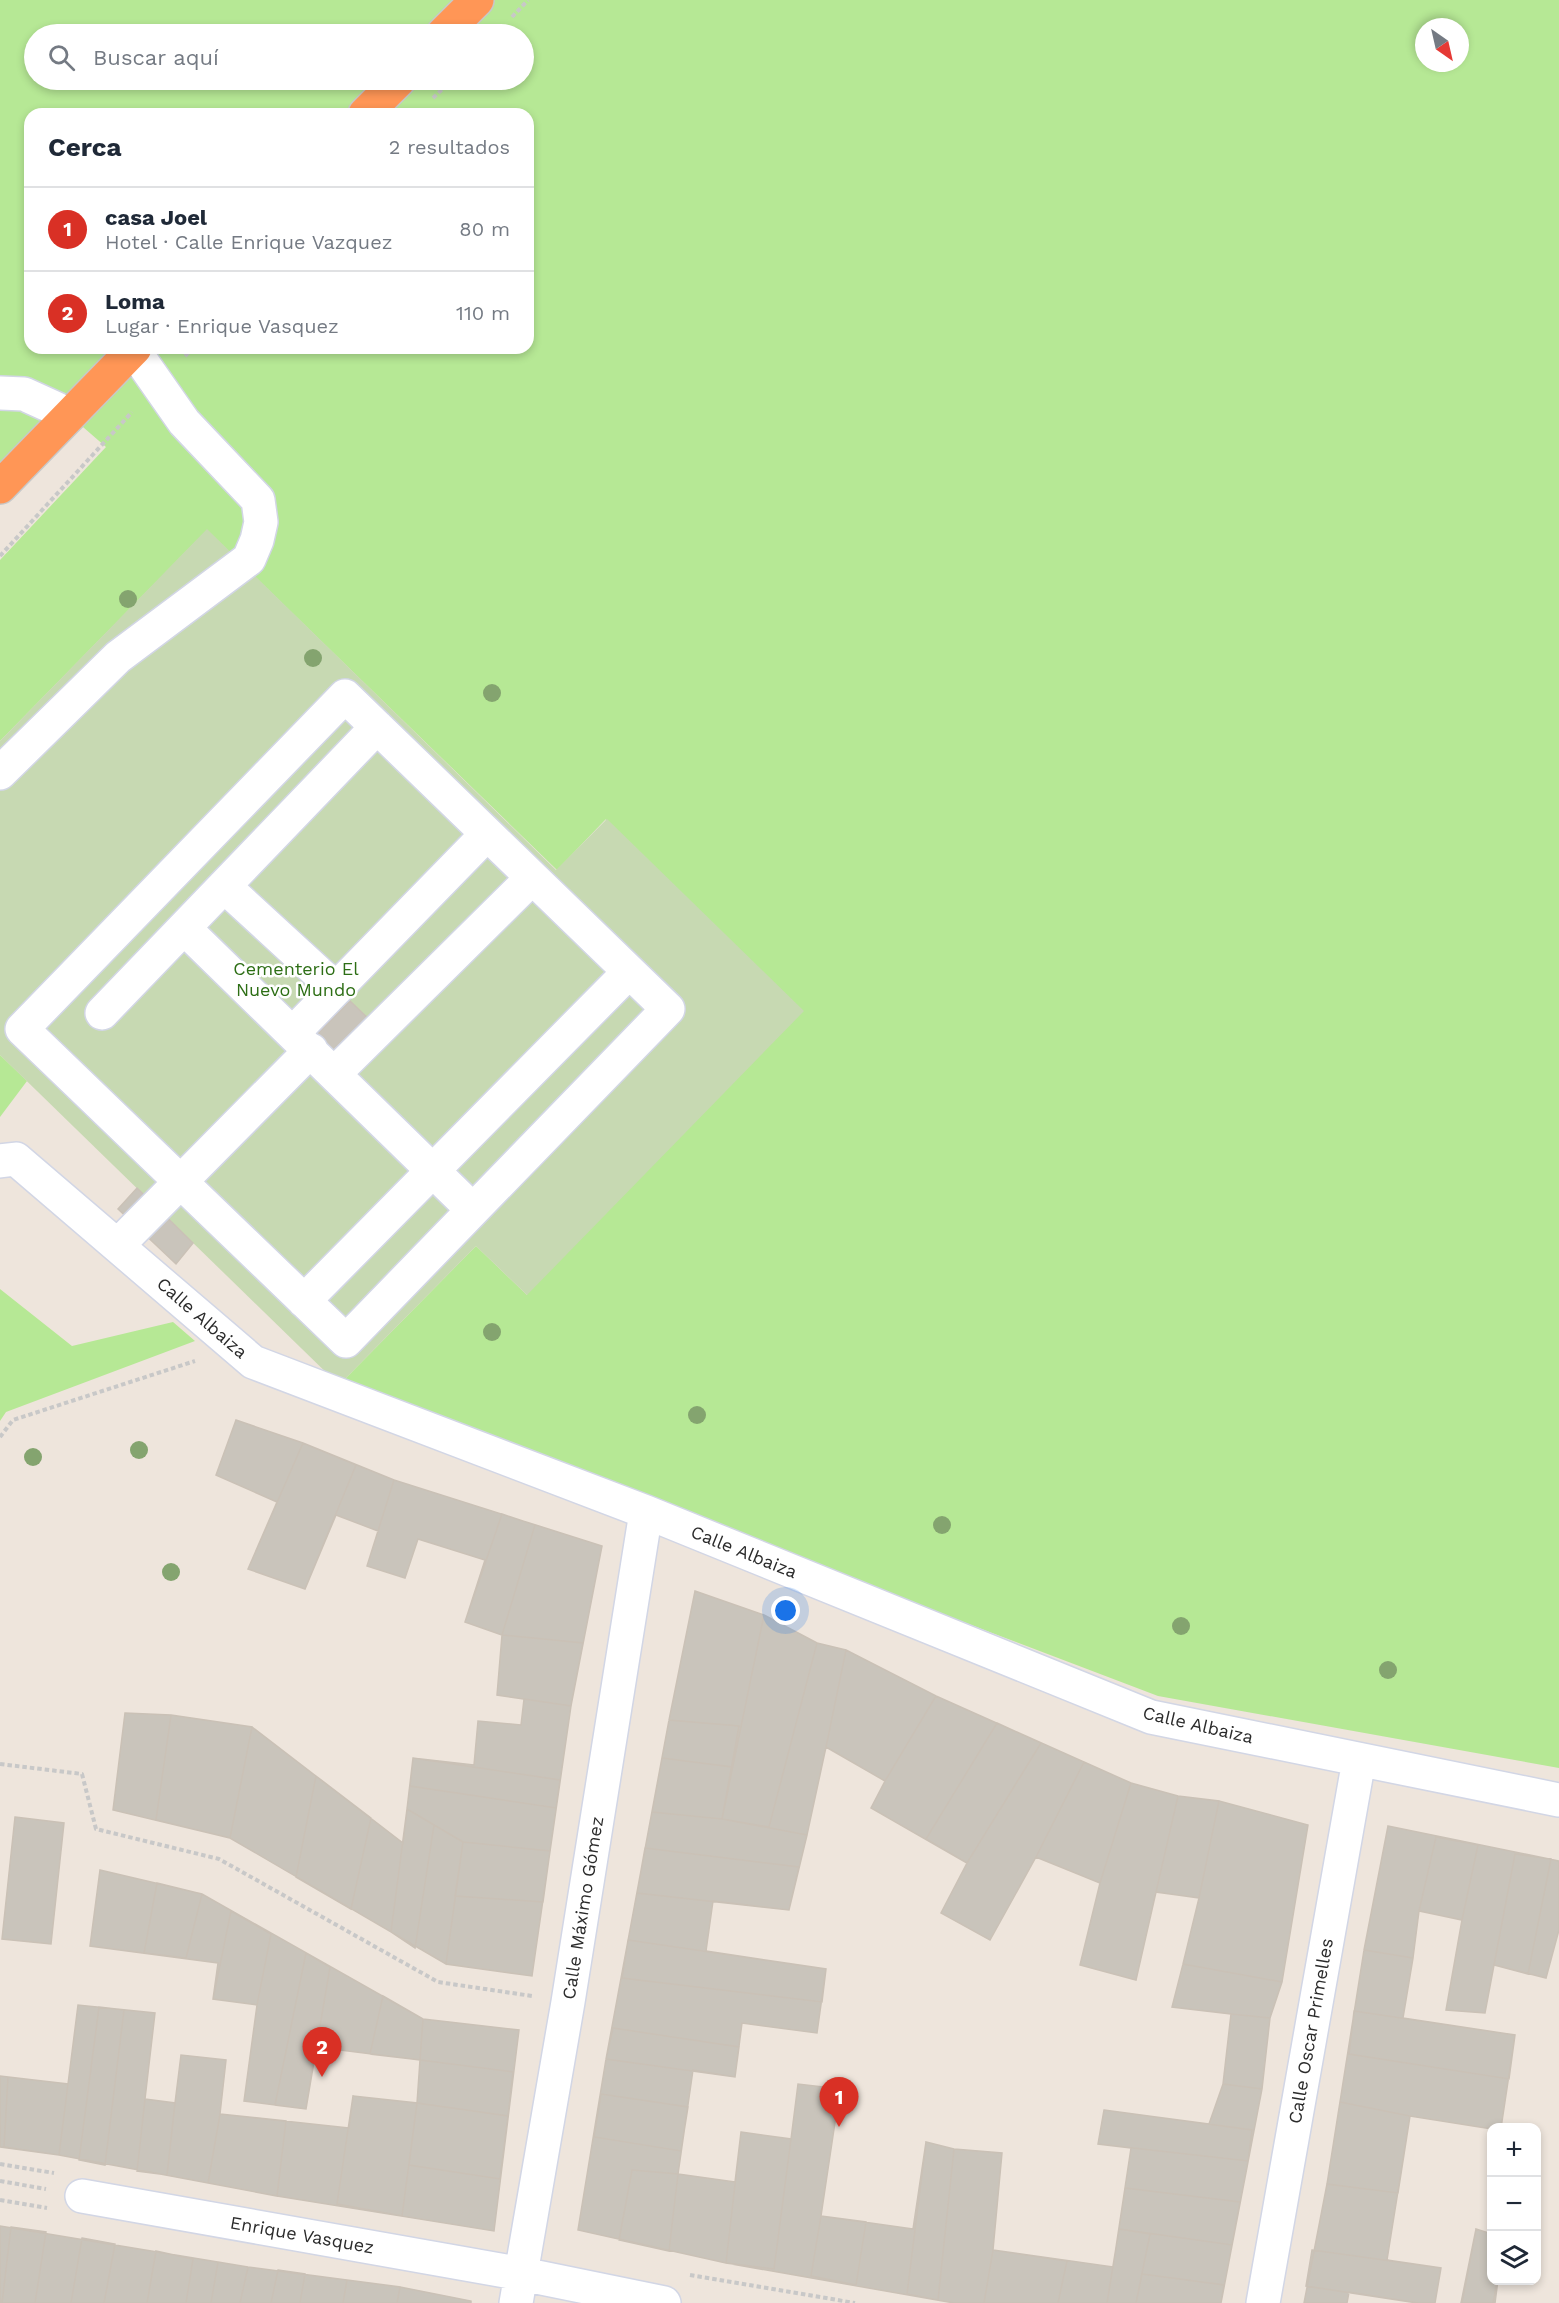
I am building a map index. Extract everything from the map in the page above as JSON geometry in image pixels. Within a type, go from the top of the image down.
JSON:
[{"type":"highway","points":[[453,24],[477,0]]},
{"type":"highway","points":[[371,108],[389,90]]},
{"type":"highway","points":[[0,487],[68,414],[129,354]]},
{"type":"street","points":[[0,773],[118,657],[249,559],[257,540],[261,522],[258,500],[184,422],[137,354]]},
{"type":"street","points":[[0,393],[24,394],[68,414]]},
{"type":"street","points":[[345,696],[487,834],[668,1009],[346,1341],[22,1029],[345,696]]},
{"type":"street","points":[[102,1013],[376,727]]},
{"type":"street","points":[[118,1245],[181,1182],[302,1042],[336,989],[487,834]]},
{"type":"street","points":[[334,1074],[532,878]]},
{"type":"street","points":[[224,886],[336,989]]},
{"type":"street","points":[[184,928],[474,1210]]},
{"type":"street","points":[[304,1301],[630,972]]},
{"type":"street","name":"Calle Albaiza","points":[[0,1161],[16,1159],[253,1362],[646,1512],[1151,1718],[1559,1800]]},
{"type":"street","name":"Calle Máximo Gómez","points":[[519,2288],[568,2002],[646,1512]]},
{"type":"street","name":"Calle Oscar Primelles","points":[[1263,2303],[1359,1760]]},
{"type":"street","name":"Enrique Vasquez","points":[[82,2196],[519,2288],[663,2303]]},
{"type":"path","points":[[0,556],[187,354]]},
{"type":"path","points":[[0,1437],[13,1420],[202,1359]]},
{"type":"path","points":[[0,1764],[82,1774],[96,1829],[219,1859],[312,1914],[438,1982],[568,2002]]},
{"type":"path","points":[[0,2164],[59,2174]]},
{"type":"path","points":[[0,2181],[82,2196]]},
{"type":"path","points":[[681,2274],[855,2303]]},
{"type":"green space","points":[[0,0],[1559,0],[1559,1768],[1158,1696],[339,1385],[476,1246],[527,1295],[606,819],[557,870],[207,530],[0,741],[0,560],[106,447],[68,414],[0,487]]},
{"type":"green space","name":"Cementerio El Nuevo Mundo","points":[[207,529],[556,870],[607,819],[804,1011],[527,1295],[476,1246],[339,1385],[0,1055],[0,741]]},
{"type":"green space","points":[[0,1055],[27,1081],[0,1117]]},
{"type":"green space","points":[[0,1289],[72,1346],[173,1322],[195,1341],[6,1412],[0,1421]]},
{"type":"building","points":[[350,1001],[375,1025],[338,1062],[313,1038]]},
{"type":"building","points":[[137,1188],[193,1243],[176,1264],[118,1209]]},
{"type":"building","points":[[236,1420],[303,1443],[394,1480],[378,1531],[336,1515],[305,1589],[248,1569],[277,1502],[216,1475]]},
{"type":"building","points":[[303,1443],[356,1465],[305,1589],[248,1569]]},
{"type":"building","points":[[394,1480],[602,1546],[571,1706],[497,1695],[502,1635],[465,1622],[485,1560],[418,1539],[405,1578],[367,1566]]},
{"type":"building","points":[[502,1514],[535,1525],[502,1635],[465,1622]]},
{"type":"building","points":[[695,1591],[764,1615],[817,1643],[846,1650],[936,1696],[1131,1783],[1178,1796],[1219,1801],[1308,1825],[1282,1982],[1183,1964],[1199,1898],[1156,1892],[1136,1980],[1080,1965],[1100,1883],[1036,1857],[990,1940],[941,1913],[967,1863],[871,1808],[885,1781],[826,1747],[807,1835],[722,1819],[739,1726],[669,1720]]},
{"type":"building","points":[[764,1615],[817,1643],[769,1827],[722,1819]]},
{"type":"building","points":[[502,1635],[583,1643],[571,1706],[497,1695]]},
{"type":"building","points":[[846,1650],[936,1696],[885,1781],[826,1747]]},
{"type":"building","points":[[524,1699],[571,1706],[532,1976],[446,1964],[463,1842],[407,1809],[413,1758],[474,1765],[478,1721],[521,1725]]},
{"type":"building","points":[[125,1713],[171,1715],[252,1727],[403,1843],[407,1809],[463,1842],[446,1964],[230,1838],[113,1810]]},
{"type":"building","points":[[171,1715],[252,1727],[230,1838],[156,1820]]},
{"type":"building","points":[[669,1720],[739,1726],[722,1819],[807,1835],[789,1910],[713,1901],[706,1951],[826,1969],[817,2033],[742,2023],[735,2077],[693,2070],[678,2174],[735,2182],[741,2132],[791,2139],[798,2084],[840,2089],[821,2216],[913,2229],[926,2142],[954,2149],[1002,2153],[993,2250],[1113,2267],[1131,2148],[1098,2144],[1104,2110],[1209,2124],[1223,2084],[1231,2014],[1172,2007],[1183,1964],[1282,1982],[1270,2018],[1262,2089],[1221,2303],[954,2303],[726,2263],[578,2230],[606,2059]]},
{"type":"building","points":[[997,1723],[1041,1743],[967,1863],[926,1839]]},
{"type":"building","points":[[413,1758],[560,1780],[556,1808],[410,1786]]},
{"type":"building","points":[[662,1758],[732,1767],[722,1819],[652,1812]]},
{"type":"building","points":[[1084,1762],[1131,1783],[1100,1883],[1036,1857]]},
{"type":"building","points":[[316,1776],[371,1818],[351,1909],[296,1877]]},
{"type":"building","points":[[1178,1796],[1219,1801],[1199,1898],[1156,1892]]},
{"type":"building","points":[[407,1809],[434,1825],[415,1948],[391,1932]]},
{"type":"building","points":[[15,1817],[64,1823],[51,1944],[2,1939]]},
{"type":"building","points":[[1388,1826],[1559,1861],[1559,1930],[1546,1978],[1494,1965],[1485,2013],[1446,2010],[1462,1920],[1419,1911],[1413,1958],[1364,1950]]},
{"type":"building","points":[[1436,1837],[1478,1845],[1462,1920],[1419,1911]]},
{"type":"building","points":[[463,1842],[550,1851],[543,1902],[455,1896]]},
{"type":"building","points":[[645,1848],[799,1867],[789,1910],[637,1893]]},
{"type":"building","points":[[1515,1854],[1551,1859],[1528,1974],[1494,1965]]},
{"type":"building","points":[[100,1870],[202,1894],[423,2019],[519,2030],[494,2231],[277,2196],[59,2155],[0,2147],[0,2076],[68,2084],[78,2005],[155,2013],[145,2099],[175,2103],[181,2055],[226,2060],[220,2114],[349,2128],[353,2096],[417,2103],[420,2060],[316,2047],[306,2109],[244,2101],[257,2005],[213,1999],[218,1963],[90,1946]]},
{"type":"building","points":[[157,1883],[202,1894],[186,1958],[144,1953]]},
{"type":"building","points":[[231,1911],[271,1934],[257,2005],[213,1999]]},
{"type":"building","points":[[628,1940],[826,1969],[822,2002],[622,1978]]},
{"type":"building","points":[[1364,1950],[1413,1958],[1403,2018],[1515,2035],[1502,2123],[1487,2123],[1487,2128],[1410,2116],[1387,2260],[1441,2268],[1435,2303],[1418,2303],[1349,2292],[1347,2303],[1304,2303],[1327,2184]]},
{"type":"building","points":[[306,1953],[330,1967],[306,2109],[275,2105]]},
{"type":"building","points":[[383,1996],[423,2019],[420,2060],[370,2054]]},
{"type":"building","points":[[99,2007],[124,2010],[105,2165],[79,2160]]},
{"type":"building","points":[[1354,2011],[1515,2035],[1509,2079],[1349,2054]]},
{"type":"building","points":[[1231,2014],[1270,2018],[1262,2089],[1223,2084]]},
{"type":"building","points":[[613,2028],[739,2047],[735,2077],[606,2059]]},
{"type":"building","points":[[420,2060],[513,2072],[508,2116],[417,2103]]},
{"type":"building","points":[[8,2077],[68,2084],[59,2155],[4,2147]]},
{"type":"building","points":[[601,2094],[688,2107],[681,2151],[594,2137]]},
{"type":"building","points":[[353,2096],[417,2103],[402,2216],[337,2204]]},
{"type":"building","points":[[145,2099],[175,2103],[167,2175],[137,2171]]},
{"type":"building","points":[[1340,2102],[1410,2116],[1398,2193],[1327,2184]]},
{"type":"building","points":[[417,2103],[508,2116],[500,2179],[409,2165]]},
{"type":"building","points":[[1104,2110],[1252,2130],[1248,2161],[1098,2144]]},
{"type":"building","points":[[220,2114],[286,2121],[277,2196],[208,2183]]},
{"type":"building","points":[[741,2132],[791,2139],[774,2269],[726,2263]]},
{"type":"building","points":[[926,2142],[954,2149],[938,2300],[907,2294]]},
{"type":"building","points":[[632,2170],[678,2174],[669,2251],[619,2240]]},
{"type":"building","points":[[1125,2188],[1240,2202],[1232,2245],[1119,2229]]},
{"type":"building","points":[[821,2216],[866,2222],[856,2285],[811,2276]]},
{"type":"building","points":[[0,2226],[248,2267],[400,2287],[471,2301],[471,2303],[0,2303]]},
{"type":"building","points":[[11,2227],[46,2232],[35,2303],[2,2303]]},
{"type":"building","points":[[1119,2229],[1150,2234],[1136,2303],[1107,2303]]},
{"type":"building","points":[[1476,2229],[1487,2232],[1487,2285],[1497,2285],[1495,2303],[1461,2303]]},
{"type":"building","points":[[1476,2229],[1487,2232],[1487,2285],[1496,2285],[1493,2303],[1462,2303]]},
{"type":"building","points":[[82,2238],[115,2244],[104,2303],[71,2303]]},
{"type":"building","points":[[993,2250],[1067,2261],[1058,2303],[984,2303]]},
{"type":"building","points":[[1312,2250],[1441,2268],[1435,2303],[1417,2303],[1306,2286]]},
{"type":"building","points":[[156,2251],[193,2259],[186,2303],[147,2303]]},
{"type":"building","points":[[218,2262],[248,2267],[240,2303],[211,2303]]},
{"type":"building","points":[[278,2270],[305,2274],[300,2303],[271,2303]]},
{"type":"building","points":[[1142,2274],[1224,2285],[1221,2303],[1136,2303]]},
{"type":"building","points":[[347,2280],[400,2287],[397,2303],[343,2303]]},
{"type":"place","name":"Loma","points":[[322,2077]]},
{"type":"place","name":"casa Joel","points":[[839,2127]]}]
